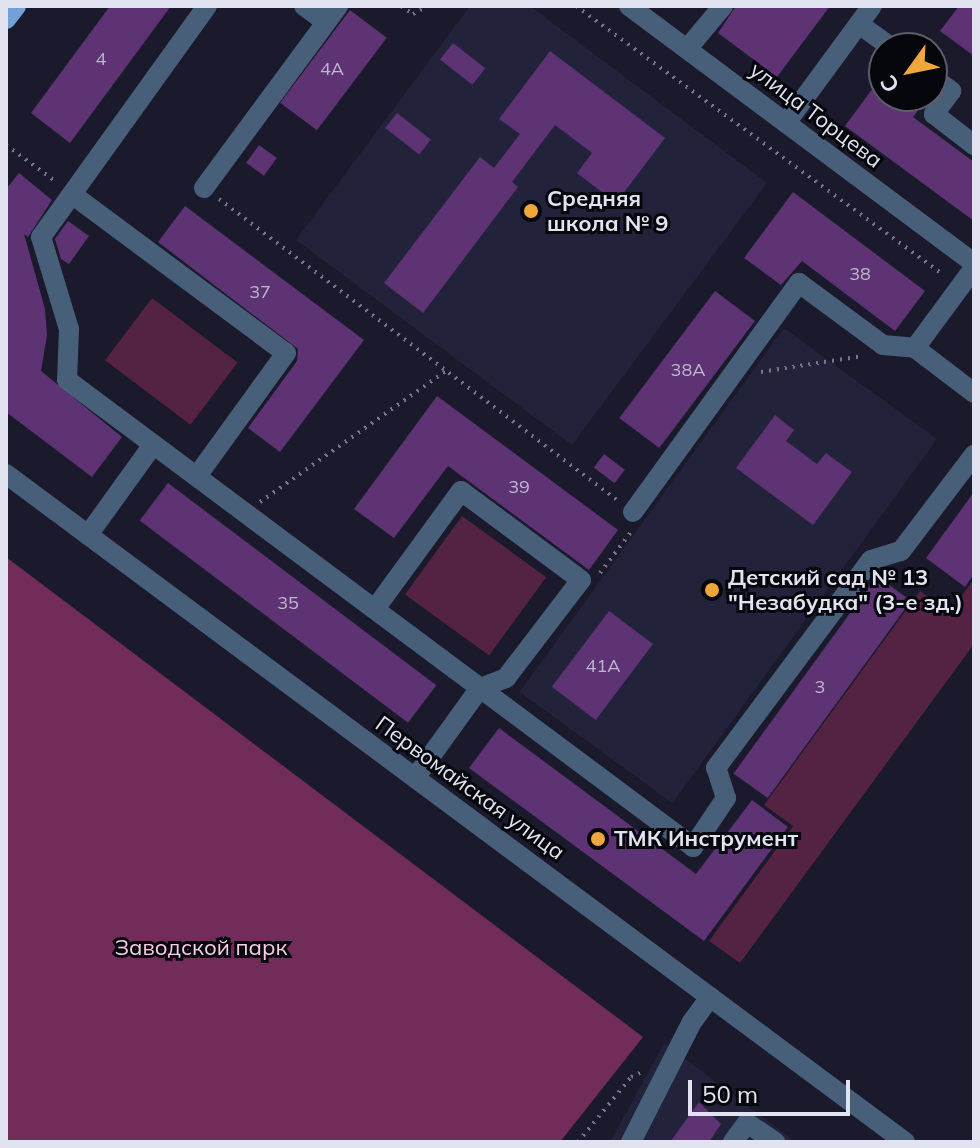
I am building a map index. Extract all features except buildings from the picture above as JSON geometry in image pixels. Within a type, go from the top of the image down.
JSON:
[{"type":"main road","points":[[6,19],[16,6]]},
{"type":"street","points":[[207,6],[41,237],[69,329],[67,380],[693,847],[726,798],[716,768],[871,560],[901,551],[974,455]]},
{"type":"street","points":[[204,188],[332,14],[304,6]]},
{"type":"street","name":"улица Торцева","points":[[629,6],[974,265]]},
{"type":"street","points":[[687,49],[723,6]]},
{"type":"street","points":[[786,123],[872,6]]},
{"type":"street","points":[[859,24],[870,32]]},
{"type":"street","points":[[935,112],[934,114],[974,145]]},
{"type":"street","points":[[73,195],[286,353],[197,476]]},
{"type":"street","points":[[915,348],[974,265]]},
{"type":"street","points":[[633,512],[799,283],[883,345],[915,348],[974,393]]},
{"type":"street","points":[[88,535],[153,445]]},
{"type":"street","name":"Первомайская улица","points":[[6,474],[905,1142]]},
{"type":"street","points":[[375,609],[461,491],[581,580],[506,678],[480,688],[415,778]]},
{"type":"street","points":[[631,1142],[710,997]]},
{"type":"street","points":[[733,1142],[747,1123],[775,1142]]},
{"type":"path","points":[[401,6],[413,14],[428,6]]},
{"type":"path","points":[[576,6],[960,287]]},
{"type":"path","points":[[6,145],[73,195]]},
{"type":"path","points":[[204,188],[633,512],[633,529],[598,576],[581,580]]},
{"type":"path","points":[[731,377],[869,355]]},
{"type":"path","points":[[245,513],[446,371]]},
{"type":"path","points":[[578,1142],[631,1077],[675,1057]]},
{"type":"shaded area","name":"Средняя школа № 9","points":[[470,6],[530,6],[767,183],[572,445],[296,240]]},
{"type":"shaded area","points":[[152,298],[237,362],[191,425],[105,360]]},
{"type":"shaded area","name":"Детский сад № 13 \"Незабудка\" (3-е зд.)","points":[[784,328],[937,439],[672,803],[519,692]]},
{"type":"shaded area","points":[[462,516],[546,577],[489,656],[405,594]]},
{"type":"shaded area","points":[[974,579],[974,644],[740,963],[709,941],[793,826],[764,805],[920,591],[950,612]]},
{"type":"shaded area","points":[[664,1043],[796,1142],[610,1142]]},
{"type":"green space","name":"Заводской парк","points":[[6,557],[643,1037],[560,1142],[6,1142]]},
{"type":"place","name":"Средняя школа № 9","points":[[531,211]]},
{"type":"place","name":"Детский сад № 13 \"Незабудка\" (3-е зд.)","points":[[712,590]]},
{"type":"place","name":"ТМК Инструмент","points":[[598,839]]}]
